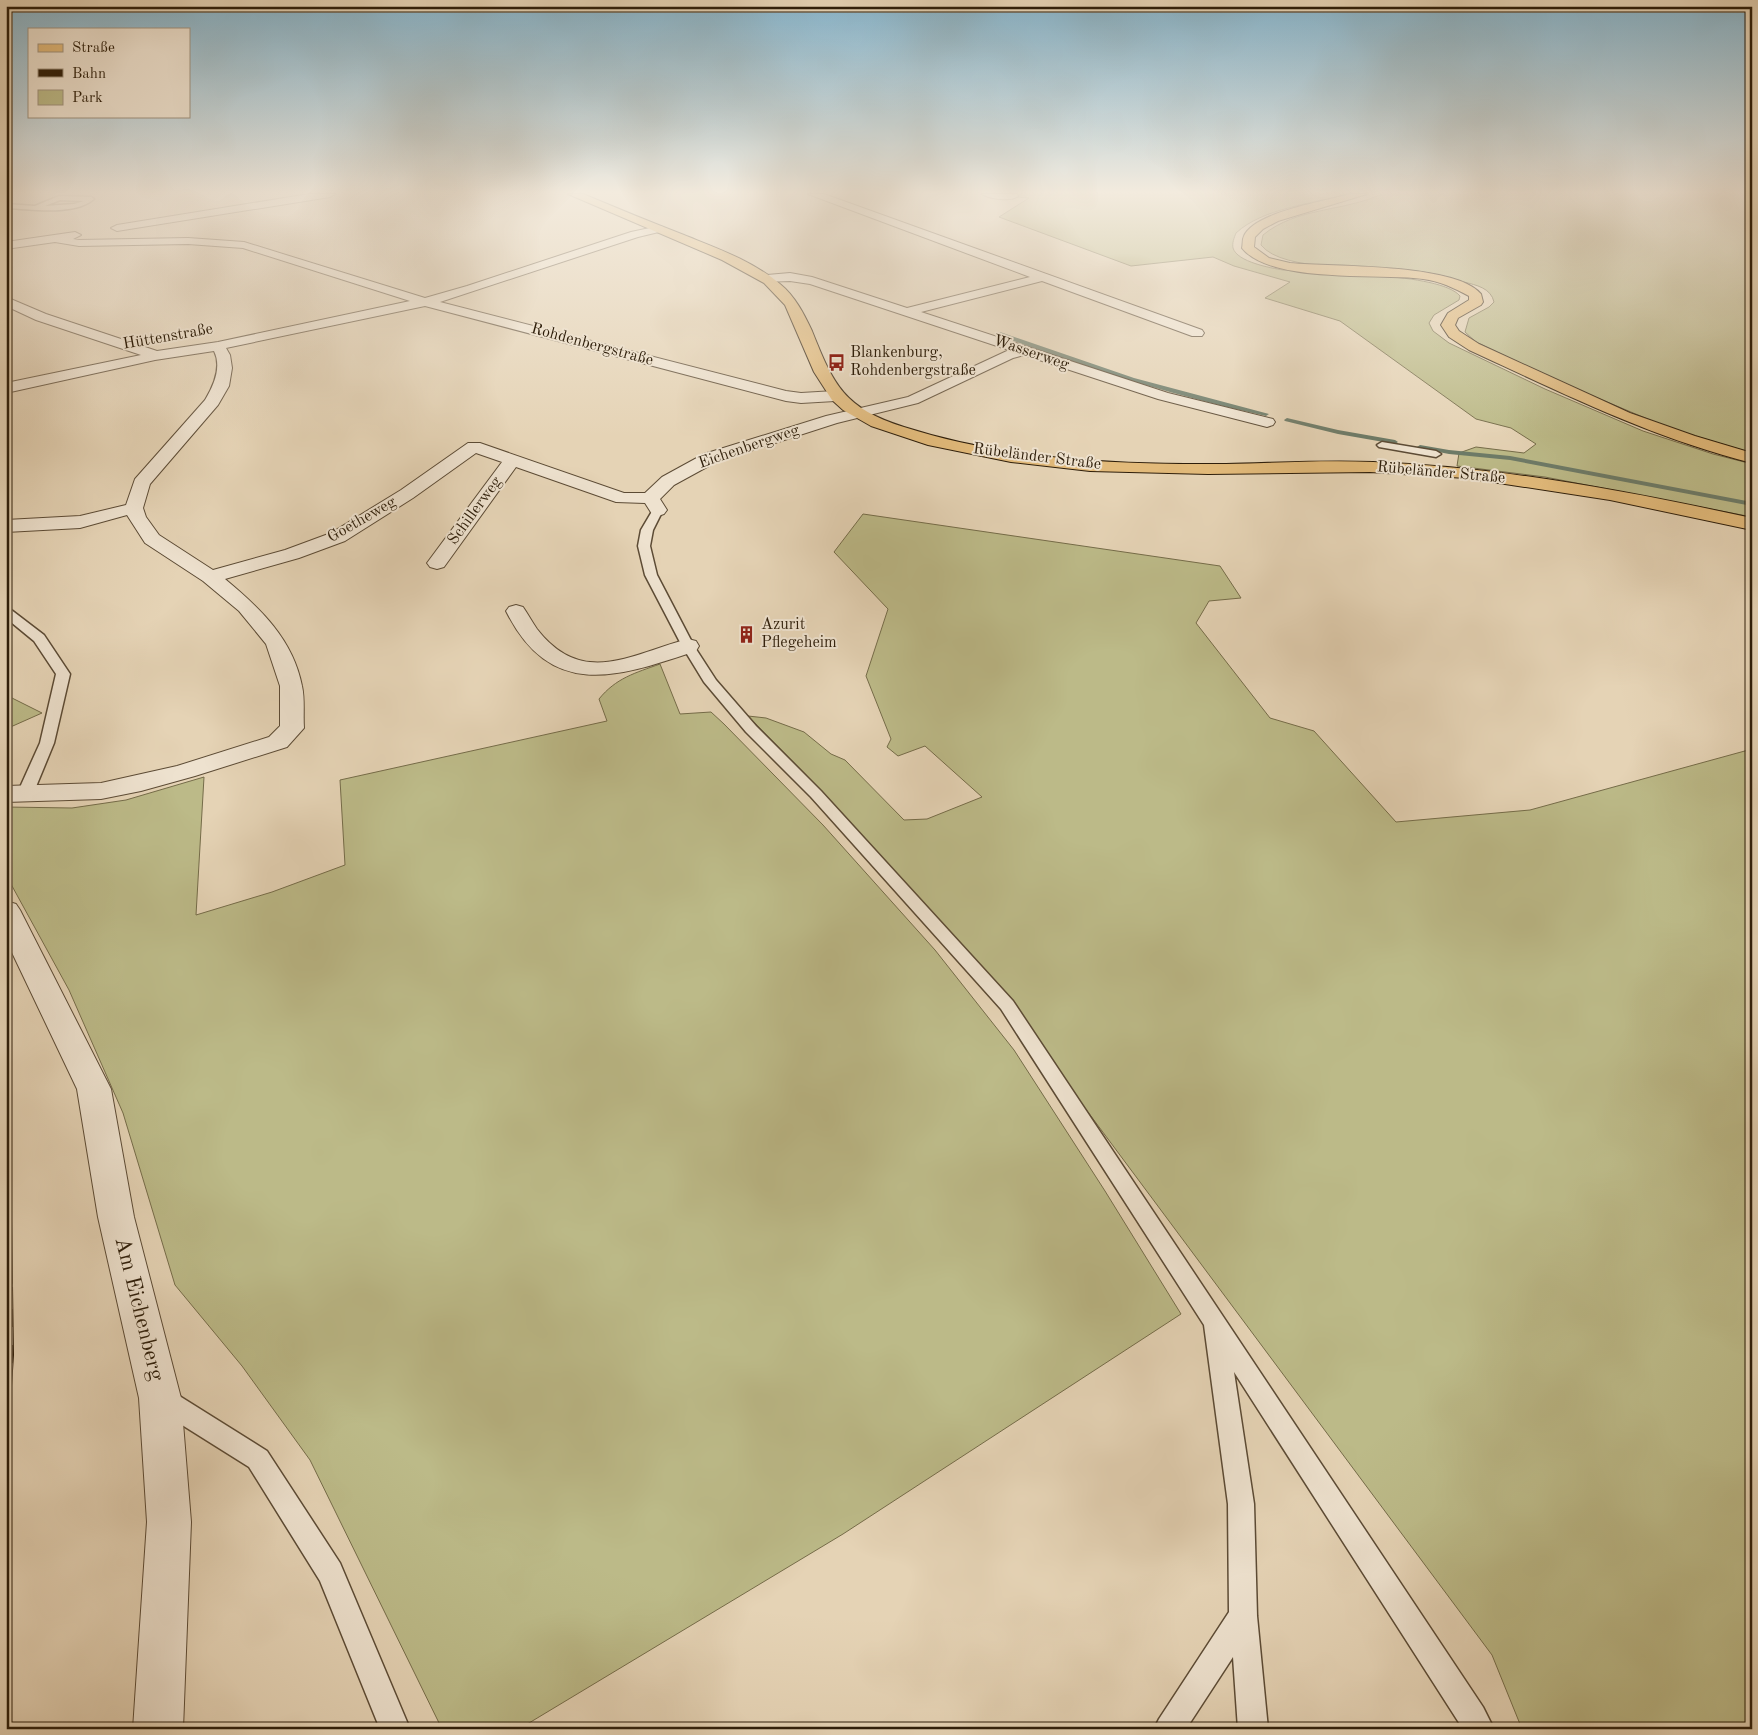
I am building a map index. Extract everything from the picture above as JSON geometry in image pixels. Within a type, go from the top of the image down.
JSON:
[{"type":"main road","name":"Rübeländer Straße","points":[[759,275],[781,291],[792,304],[801,320],[820,370],[835,396],[846,407],[894,429],[941,442],[977,450],[1047,460],[1164,468],[1409,469],[1494,476],[1598,493],[1752,524]]},
{"type":"main road","points":[[1414,275],[1436,278],[1461,286],[1476,294],[1476,302],[1453,316],[1448,325],[1454,334],[1474,348],[1651,427],[1752,458]]},
{"type":"street","name":"Rohdenbergstraße","points":[[339,275],[425,302],[786,396],[801,398],[835,396]]},
{"type":"street","name":"Hüttenstraße","points":[[6,388],[425,302],[513,275]]},
{"type":"street","points":[[1038,275],[1197,333]]},
{"type":"street","name":"Wasserweg","points":[[767,279],[790,277],[803,279],[1163,396],[1267,422]]},
{"type":"street","points":[[907,312],[1044,277]]},
{"type":"street","points":[[6,301],[41,317],[148,352],[155,356]]},
{"type":"street","points":[[16,794],[101,791],[141,783],[186,772],[278,742],[292,728],[291,686],[276,643],[246,607],[210,577],[152,539],[137,517],[134,508],[141,484],[212,402],[221,386],[225,368],[223,355],[218,346]]},
{"type":"street","name":"Eichenbergweg","points":[[654,504],[668,481],[710,458],[832,418],[913,400],[1008,355],[1022,351]]},
{"type":"street","name":"Goetheweg","points":[[210,577],[292,554],[338,537],[407,494],[474,447],[513,460]]},
{"type":"street","points":[[513,460],[622,498],[654,504]]},
{"type":"street","name":"Schillerweg","points":[[437,563],[513,460]]},
{"type":"street","points":[[6,526],[80,522],[134,508]]},
{"type":"street","points":[[516,610],[526,632],[547,650],[567,665],[586,670],[607,670],[688,646]]},
{"type":"street","name":"Am Eichenberg","points":[[6,910],[94,1089],[116,1217],[160,1398],[169,1522],[158,1729]]},
{"type":"lane","points":[[1382,445],[1436,454]]},
{"type":"lane","name":"Eichenbergweg","points":[[654,504],[644,546],[651,574],[688,646],[712,682],[732,708],[816,794],[1007,1005],[1214,1318],[1468,1708],[1479,1729]]},
{"type":"lane","points":[[6,612],[39,638],[63,674],[46,742],[16,794]]},
{"type":"lane","points":[[1214,1318],[1241,1504],[1243,1616],[1253,1729]]},
{"type":"lane","points":[[160,1398],[258,1459],[330,1572],[395,1729]]},
{"type":"lane","points":[[1169,1729],[1243,1616]]},
{"type":"green space","points":[[1265,275],[1378,276],[1429,282],[1448,288],[1460,296],[1459,300],[1434,315],[1429,323],[1433,331],[1449,343],[1545,389],[1643,431],[1713,454],[1752,464],[1752,517],[1545,477],[1457,466],[1459,453],[1476,447],[1524,453],[1536,444],[1511,428],[1476,419],[1340,321],[1265,298],[1290,282]]},
{"type":"green space","points":[[1439,275],[1752,275],[1752,453],[1669,428],[1562,383],[1476,342],[1465,332],[1469,318],[1489,307],[1494,302],[1492,297],[1490,293],[1478,286]]},
{"type":"green space","points":[[863,514],[1220,566],[1241,598],[1209,601],[1196,623],[1270,718],[1314,731],[1396,822],[1530,810],[1752,749],[1752,1729],[1522,1729],[1492,1655],[1009,1006],[814,783],[748,716],[766,718],[804,732],[831,754],[845,760],[904,820],[927,819],[982,797],[925,746],[898,756],[887,747],[891,739],[866,676],[888,609],[834,552]]},
{"type":"green space","points":[[660,664],[680,714],[711,712],[724,724],[823,825],[935,950],[1014,1050],[1105,1191],[1181,1314],[843,1534],[519,1729],[442,1729],[310,1460],[242,1366],[175,1285],[123,1113],[69,990],[6,875],[6,807],[72,808],[126,800],[204,777],[196,915],[272,892],[345,865],[340,780],[607,721],[599,699],[605,692],[626,677]]},
{"type":"green space","points":[[6,695],[42,713],[6,729]]},
{"type":"waterway","points":[[1000,334],[1065,358],[1132,379],[1198,398],[1266,414]]},
{"type":"waterway","points":[[1287,420],[1338,432],[1395,442]]},
{"type":"waterway","points":[[1420,447],[1510,458],[1752,504]]},
{"type":"railway","points":[[6,1200],[9,1219],[10,1287]]},
{"type":"railway","points":[[6,1417],[10,1355],[9,1286]]},
{"type":"place","name":"Blankenburg, Rohdenbergstraße","points":[[836,362]]},
{"type":"place","name":"Azurit Pflegeheim","points":[[747,634]]}]
